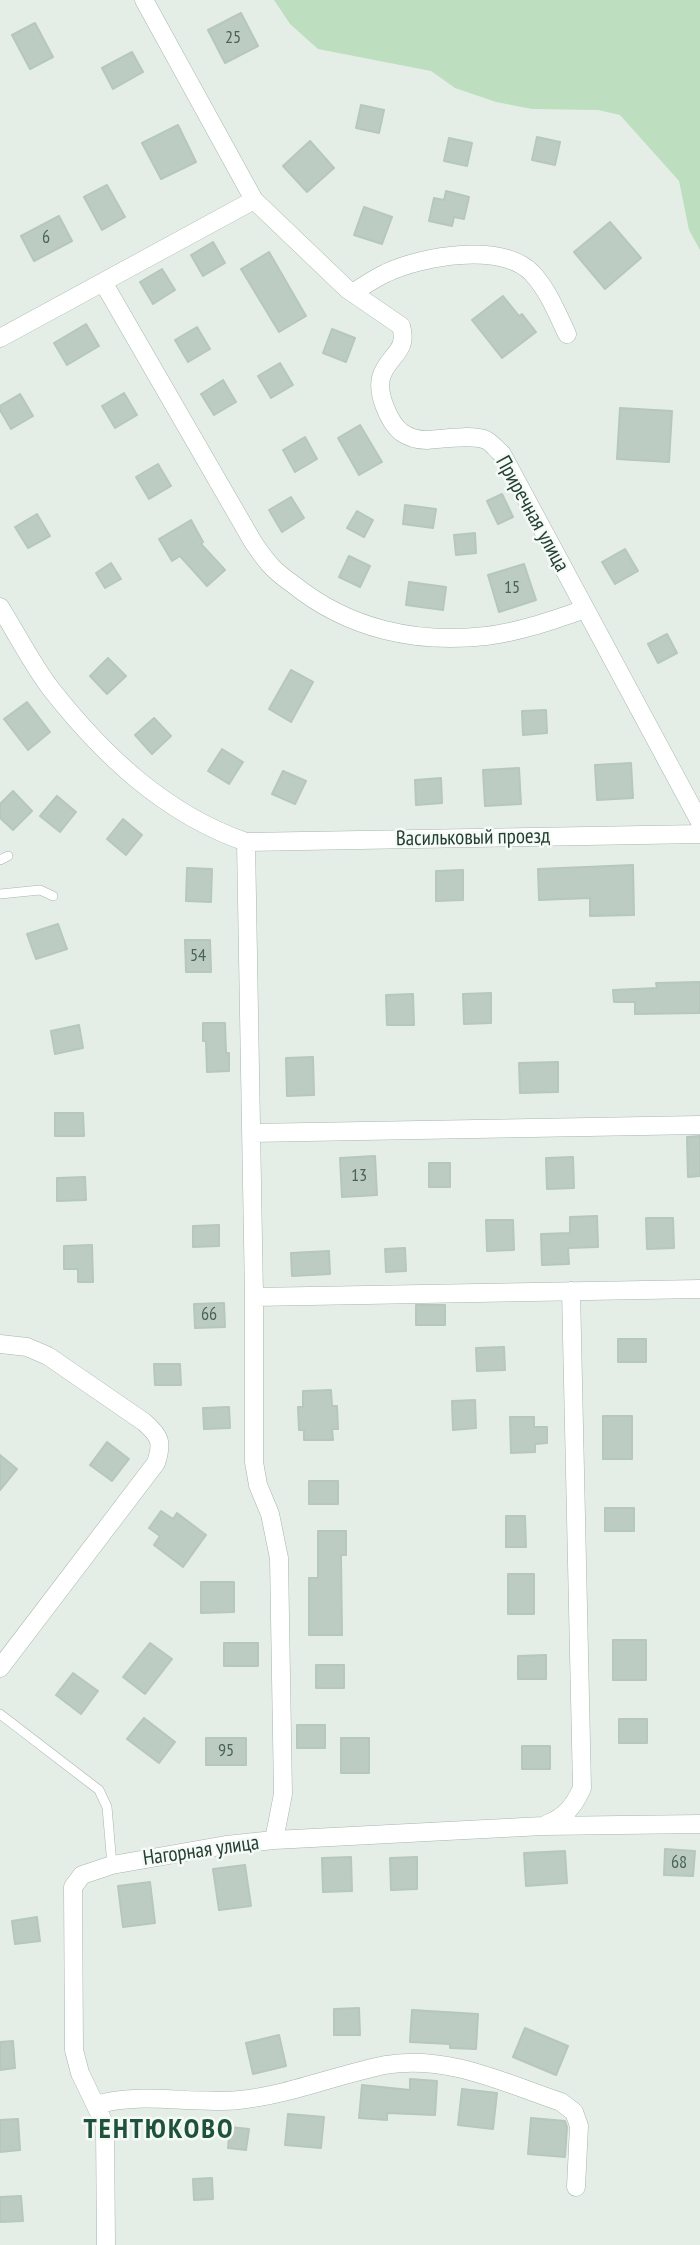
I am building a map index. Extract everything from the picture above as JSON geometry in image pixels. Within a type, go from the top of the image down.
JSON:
[{"type":"street","name":"Приречная улица","points":[[144,0],[254,200],[353,293],[401,326],[403,346],[381,378],[382,393],[389,415],[401,432],[418,440],[486,440],[502,454],[700,822]]},
{"type":"street","points":[[0,338],[254,200]]},
{"type":"street","points":[[353,293],[387,273],[420,262],[486,255],[512,260],[531,273],[549,297],[567,334]]},
{"type":"street","points":[[103,282],[253,542],[274,569],[309,597],[365,625],[398,635],[441,639],[488,636],[539,625],[585,609]]},
{"type":"street","points":[[0,607],[50,687],[104,750],[152,792],[222,833],[246,842],[254,1297],[254,1462],[258,1485],[270,1514],[279,1558],[283,1794],[274,1840]]},
{"type":"street","name":"Васильковый проезд","points":[[246,842],[700,834]]},
{"type":"street","points":[[251,1133],[700,1125]]},
{"type":"street","points":[[254,1297],[700,1289]]},
{"type":"street","points":[[543,1826],[561,1818],[576,1802],[582,1788],[571,1291]]},
{"type":"street","points":[[0,1344],[27,1347],[48,1356],[144,1422],[157,1433],[161,1448],[156,1463],[0,1668]]},
{"type":"street","name":"Нагорная улица","points":[[106,2245],[105,2125],[80,2073],[74,2050],[73,1887],[82,1875],[111,1864],[274,1840],[543,1826],[700,1824]]},
{"type":"street","points":[[96,2105],[127,2100],[238,2101],[387,2065],[423,2063],[458,2066],[561,2102],[574,2112],[579,2126],[576,2187]]},
{"type":"lane","points":[[0,894],[40,890],[53,897]]},
{"type":"lane","points":[[0,1714],[99,1790],[107,1807],[111,1864]]},
{"type":"green space","points":[[274,0],[700,0],[700,250],[689,230],[679,181],[620,115],[598,110],[532,109],[496,102],[455,88],[431,71],[318,49],[290,24]]},
{"type":"building","points":[[241,13],[258,46],[225,63],[208,30]]},
{"type":"building","points":[[35,23],[53,57],[30,69],[12,35]]},
{"type":"building","points":[[132,52],[143,72],[113,89],[102,68]]},
{"type":"building","points":[[361,105],[384,110],[379,133],[356,128]]},
{"type":"building","points":[[178,125],[196,162],[161,179],[142,143]]},
{"type":"building","points":[[537,137],[560,142],[555,165],[532,160]]},
{"type":"building","points":[[449,138],[472,143],[467,166],[444,161]]},
{"type":"building","points":[[310,141],[334,168],[307,192],[283,166]]},
{"type":"building","points":[[107,185],[125,217],[102,230],[84,197]]},
{"type":"building","points":[[446,191],[469,197],[464,219],[454,217],[452,226],[429,221],[434,198],[444,200]]},
{"type":"building","points":[[364,207],[392,217],[382,244],[354,235]]},
{"type":"building","points":[[59,216],[72,241],[34,261],[21,236]]},
{"type":"building","points":[[610,222],[641,258],[605,289],[574,252]]},
{"type":"building","points":[[213,242],[225,263],[203,276],[191,255]]},
{"type":"building","points":[[269,252],[306,316],[279,332],[241,269]]},
{"type":"building","points":[[162,269],[175,290],[153,304],[140,282]]},
{"type":"building","points":[[503,296],[536,332],[502,358],[472,320]]},
{"type":"building","points":[[86,324],[99,346],[67,365],[54,343]]},
{"type":"building","points":[[197,327],[210,349],[188,362],[175,340]]},
{"type":"building","points":[[332,329],[355,338],[346,362],[323,353]]},
{"type":"building","points":[[280,363],[293,385],[271,398],[258,376]]},
{"type":"building","points":[[223,380],[236,402],[214,415],[201,394]]},
{"type":"building","points":[[124,393],[137,415],[115,428],[102,406]]},
{"type":"building","points":[[20,394],[33,416],[11,429],[0,406]]},
{"type":"building","points":[[620,408],[672,411],[669,462],[617,459]]},
{"type":"building","points":[[360,425],[382,462],[359,475],[338,438]]},
{"type":"building","points":[[305,437],[317,459],[295,472],[283,450]]},
{"type":"building","points":[[158,464],[171,486],[149,499],[136,477]]},
{"type":"building","points":[[502,494],[513,517],[498,524],[487,501]]},
{"type":"building","points":[[291,497],[304,518],[282,532],[269,510]]},
{"type":"building","points":[[405,505],[436,509],[433,528],[403,524]]},
{"type":"building","points":[[357,511],[373,520],[364,537],[347,528]]},
{"type":"building","points":[[37,514],[50,536],[28,548],[15,527]]},
{"type":"building","points":[[191,520],[203,542],[201,544],[225,570],[207,586],[180,556],[172,561],[159,539]]},
{"type":"building","points":[[475,533],[476,553],[456,555],[454,535]]},
{"type":"building","points":[[625,549],[638,571],[615,584],[602,562]]},
{"type":"building","points":[[349,556],[370,566],[360,587],[339,577]]},
{"type":"building","points":[[111,563],[121,579],[105,588],[96,573]]},
{"type":"building","points":[[524,564],[536,600],[499,612],[488,575]]},
{"type":"building","points":[[409,582],[446,587],[443,610],[406,605]]},
{"type":"building","points":[[667,634],[677,653],[658,663],[648,644]]},
{"type":"building","points":[[108,658],[126,676],[107,694],[90,676]]},
{"type":"building","points":[[291,670],[313,682],[291,722],[269,709]]},
{"type":"building","points":[[27,702],[50,732],[28,750],[4,719]]},
{"type":"building","points":[[546,710],[547,733],[523,735],[522,711]]},
{"type":"building","points":[[154,718],[171,736],[152,754],[135,735]]},
{"type":"building","points":[[222,749],[243,762],[229,784],[208,771]]},
{"type":"building","points":[[631,763],[633,798],[597,800],[595,765]]},
{"type":"building","points":[[519,768],[521,804],[485,806],[483,770]]},
{"type":"building","points":[[283,771],[306,781],[295,804],[272,794]]},
{"type":"building","points":[[441,778],[442,803],[416,805],[415,780]]},
{"type":"building","points":[[13,791],[32,811],[13,830],[0,818],[0,804]]},
{"type":"building","points":[[57,796],[76,812],[60,832],[40,816]]},
{"type":"building","points":[[123,819],[142,835],[126,855],[107,839]]},
{"type":"building","points":[[633,865],[634,915],[590,916],[590,898],[539,900],[538,869]]},
{"type":"building","points":[[187,868],[212,869],[211,902],[186,901]]},
{"type":"building","points":[[463,870],[463,900],[436,901],[436,871]]},
{"type":"building","points":[[58,924],[67,949],[36,959],[27,934]]},
{"type":"building","points":[[185,940],[210,940],[211,972],[186,972]]},
{"type":"building","points":[[700,982],[700,1013],[635,1014],[635,1002],[614,1002],[613,990],[657,988],[656,983]]},
{"type":"building","points":[[491,993],[491,1023],[464,1024],[463,994]]},
{"type":"building","points":[[413,994],[414,1025],[387,1025],[386,995]]},
{"type":"building","points":[[203,1023],[225,1023],[229,1071],[207,1072]]},
{"type":"building","points":[[79,1025],[83,1048],[55,1054],[51,1031]]},
{"type":"building","points":[[313,1057],[314,1095],[287,1096],[286,1058]]},
{"type":"building","points":[[558,1062],[558,1092],[520,1093],[519,1063]]},
{"type":"building","points":[[55,1113],[83,1113],[84,1136],[55,1136]]},
{"type":"building","points":[[700,1136],[700,1176],[688,1177],[687,1137]]},
{"type":"building","points":[[375,1156],[377,1195],[342,1197],[340,1158]]},
{"type":"building","points":[[573,1157],[574,1188],[547,1189],[546,1158]]},
{"type":"building","points":[[429,1163],[450,1163],[450,1187],[429,1187]]},
{"type":"building","points":[[85,1177],[86,1200],[57,1201],[57,1178]]},
{"type":"building","points":[[597,1216],[598,1247],[568,1248],[569,1264],[542,1265],[541,1234],[570,1233],[570,1217]]},
{"type":"building","points":[[646,1218],[673,1218],[674,1248],[647,1249]]},
{"type":"building","points":[[486,1220],[513,1220],[514,1250],[487,1251]]},
{"type":"building","points":[[219,1225],[219,1246],[193,1247],[193,1226]]},
{"type":"building","points":[[92,1245],[93,1282],[78,1282],[78,1269],[64,1269],[64,1246]]},
{"type":"building","points":[[405,1248],[406,1271],[386,1272],[385,1249]]},
{"type":"building","points":[[329,1251],[330,1274],[292,1276],[291,1253]]},
{"type":"building","points":[[224,1303],[225,1327],[195,1328],[194,1304]]},
{"type":"building","points":[[416,1305],[445,1305],[445,1325],[416,1325]]},
{"type":"building","points":[[618,1339],[646,1339],[646,1362],[618,1362]]},
{"type":"building","points":[[504,1347],[505,1370],[477,1371],[476,1348]]},
{"type":"building","points":[[154,1364],[180,1364],[181,1385],[155,1385]]},
{"type":"building","points":[[331,1390],[332,1406],[337,1406],[338,1429],[332,1429],[333,1440],[304,1440],[304,1430],[299,1430],[298,1407],[303,1407],[303,1391]]},
{"type":"building","points":[[475,1400],[476,1428],[453,1430],[452,1401]]},
{"type":"building","points":[[229,1407],[230,1428],[204,1429],[203,1408]]},
{"type":"building","points":[[603,1416],[632,1416],[632,1459],[603,1459]]},
{"type":"building","points":[[510,1417],[534,1417],[534,1427],[547,1427],[547,1443],[535,1444],[535,1452],[511,1453]]},
{"type":"building","points":[[107,1442],[129,1459],[112,1481],[90,1465]]},
{"type":"building","points":[[0,1455],[17,1469],[0,1490]]},
{"type":"building","points":[[309,1481],[338,1481],[338,1504],[309,1504]]},
{"type":"building","points":[[605,1508],[634,1508],[634,1531],[605,1531]]},
{"type":"building","points":[[161,1511],[173,1519],[177,1513],[206,1535],[183,1567],[154,1545],[160,1536],[149,1528]]},
{"type":"building","points":[[506,1516],[525,1516],[526,1547],[506,1547]]},
{"type":"building","points":[[318,1531],[346,1531],[346,1555],[341,1555],[342,1635],[309,1635],[309,1578],[318,1578]]},
{"type":"building","points":[[508,1574],[534,1574],[534,1614],[508,1614]]},
{"type":"building","points":[[201,1582],[234,1582],[234,1612],[201,1613]]},
{"type":"building","points":[[613,1640],[646,1640],[646,1680],[613,1680]]},
{"type":"building","points":[[150,1643],[172,1659],[145,1694],[123,1677]]},
{"type":"building","points":[[224,1643],[258,1643],[258,1666],[224,1666]]},
{"type":"building","points":[[546,1655],[546,1679],[518,1679],[518,1656]]},
{"type":"building","points":[[316,1665],[344,1665],[344,1688],[316,1688]]},
{"type":"building","points":[[73,1673],[98,1691],[81,1714],[56,1695]]},
{"type":"building","points":[[144,1718],[175,1742],[159,1763],[127,1739]]},
{"type":"building","points":[[619,1719],[647,1719],[647,1743],[619,1743]]},
{"type":"building","points":[[297,1725],[325,1725],[325,1748],[297,1748]]},
{"type":"building","points":[[206,1738],[246,1738],[246,1765],[206,1765]]},
{"type":"building","points":[[341,1738],[369,1738],[369,1773],[341,1773]]},
{"type":"building","points":[[522,1746],[550,1746],[550,1769],[522,1769]]},
{"type":"building","points":[[665,1849],[695,1851],[693,1876],[664,1875]]},
{"type":"building","points":[[565,1851],[567,1883],[526,1886],[524,1853]]},
{"type":"building","points":[[351,1857],[352,1891],[323,1892],[322,1858]]},
{"type":"building","points":[[417,1857],[417,1889],[391,1890],[390,1858]]},
{"type":"building","points":[[245,1865],[251,1906],[219,1910],[213,1869]]},
{"type":"building","points":[[150,1882],[155,1923],[123,1927],[118,1886]]},
{"type":"building","points":[[37,1917],[40,1941],[15,1944],[12,1921]]},
{"type":"building","points":[[359,2008],[360,2035],[334,2035],[334,2009]]},
{"type":"building","points":[[412,2010],[478,2014],[476,2049],[450,2048],[450,2044],[410,2042]]},
{"type":"building","points":[[525,2028],[568,2046],[556,2075],[513,2057]]},
{"type":"building","points":[[279,2035],[286,2066],[253,2074],[246,2043]]},
{"type":"building","points":[[13,2041],[15,2068],[0,2070],[0,2042]]},
{"type":"building","points":[[410,2079],[437,2081],[435,2115],[387,2113],[387,2120],[359,2118],[362,2085],[410,2090]]},
{"type":"building","points":[[462,2089],[497,2093],[493,2129],[458,2125]]},
{"type":"building","points":[[288,2114],[324,2117],[321,2148],[285,2145]]},
{"type":"building","points":[[531,2118],[565,2121],[565,2157],[528,2154]]},
{"type":"building","points":[[18,2119],[20,2150],[0,2152],[0,2120]]},
{"type":"building","points":[[230,2127],[249,2129],[246,2150],[228,2148]]},
{"type":"building","points":[[212,2178],[213,2199],[194,2200],[193,2179]]},
{"type":"building","points":[[21,2196],[23,2221],[0,2222],[0,2197]]},
{"type":"district","name":"ТЕНТЮКОВО","points":[[159,2130]]}]
